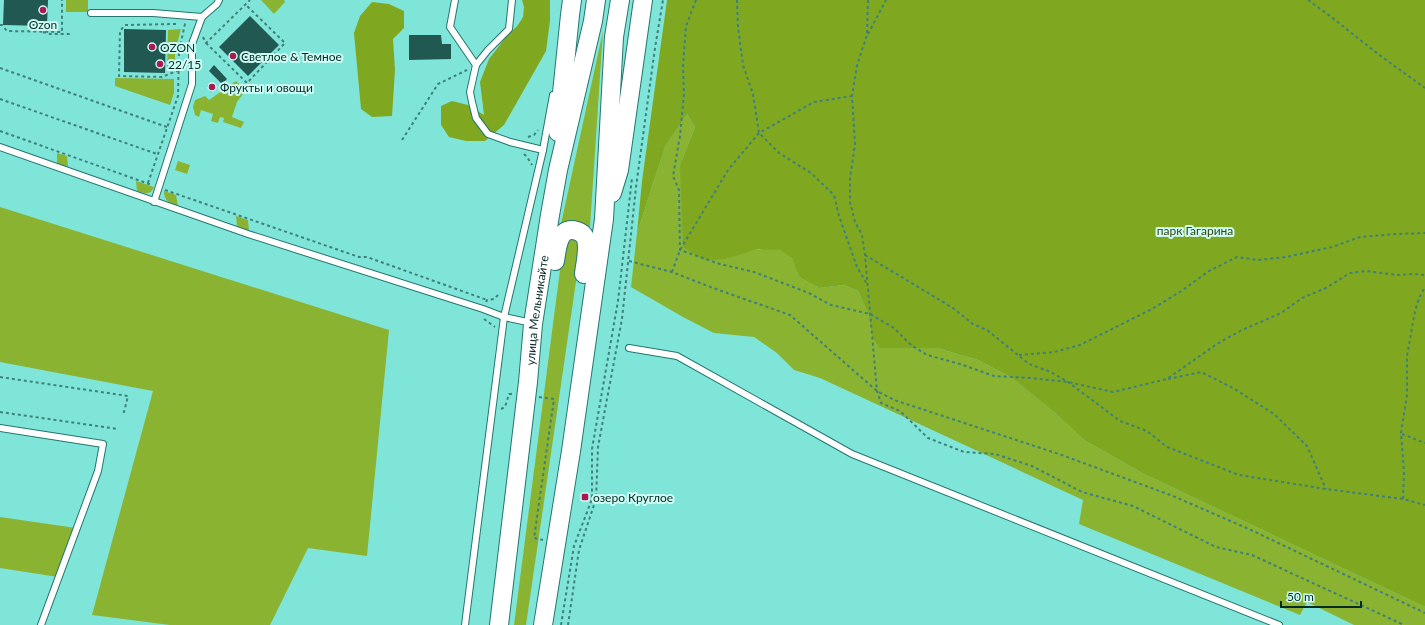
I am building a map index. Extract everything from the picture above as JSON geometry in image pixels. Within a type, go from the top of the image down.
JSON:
[{"type":"main road","name":"улица Мельникайте","points":[[499,625],[528,382],[533,324],[558,170],[593,21],[596,0]]},
{"type":"main road","points":[[543,625],[564,497],[604,219],[614,37],[620,0]]},
{"type":"main road","points":[[604,219],[619,170],[643,0]]},
{"type":"main road","points":[[558,170],[558,123],[571,7]]},
{"type":"main road","points":[[528,382],[542,339],[559,238],[569,230],[579,232],[584,235],[586,240],[587,252],[581,293],[581,314],[587,340]]},
{"type":"lane","points":[[154,202],[192,84],[192,44],[202,17],[217,4],[219,0]]},
{"type":"lane","points":[[454,0],[450,26],[476,65]]},
{"type":"lane","points":[[512,0],[509,29],[488,50],[476,65],[470,92],[472,102],[476,118],[488,134],[510,142],[544,150]]},
{"type":"lane","points":[[557,75],[571,7]]},
{"type":"lane","points":[[91,13],[153,13],[202,17]]},
{"type":"lane","points":[[465,625],[504,317],[544,150],[554,90]]},
{"type":"lane","points":[[0,148],[255,236],[504,317],[533,324]]},
{"type":"lane","points":[[629,348],[678,356],[852,454],[1279,625]]},
{"type":"lane","points":[[0,428],[103,444],[98,471],[41,625]]},
{"type":"path","points":[[0,25],[7,31],[62,32],[62,0]]},
{"type":"path","points":[[568,625],[579,550],[596,499],[598,448],[622,319],[636,187],[663,0]]},
{"type":"path","points":[[680,250],[678,190],[673,176],[680,136],[684,94],[683,66],[686,26],[696,0]]},
{"type":"path","points":[[737,0],[738,27],[743,65],[753,94],[759,133],[779,153],[811,172],[834,195],[839,216],[857,267],[867,285]]},
{"type":"path","points":[[867,35],[868,0]]},
{"type":"path","points":[[886,0],[867,35],[857,66],[852,96],[855,144],[850,179],[850,202],[855,222],[862,235],[865,255],[877,392],[881,403],[900,411],[928,438],[964,452],[995,454],[1032,466],[1082,492],[1132,506],[1216,546],[1252,555],[1404,625]]},
{"type":"path","points":[[1308,0],[1425,88]]},
{"type":"path","points":[[206,43],[247,83],[286,43],[245,4]]},
{"type":"path","points":[[179,70],[162,77],[119,76],[120,31],[126,25],[185,24]]},
{"type":"path","points":[[38,31],[50,34],[70,34]]},
{"type":"path","points":[[402,140],[438,84],[476,65]]},
{"type":"path","points":[[0,68],[167,127]]},
{"type":"path","points":[[672,272],[680,250],[728,170],[759,133],[814,102],[852,96]]},
{"type":"path","points":[[0,99],[158,154]]},
{"type":"path","points":[[0,131],[159,188],[359,257],[367,257],[487,300]]},
{"type":"path","points":[[561,625],[574,546],[592,499],[592,449],[618,301],[633,174]]},
{"type":"path","points":[[1018,356],[1054,352],[1080,344],[1150,310],[1180,292],[1209,271],[1237,257],[1258,260],[1286,257],[1360,238],[1425,233]]},
{"type":"path","points":[[680,250],[720,264],[754,272],[808,293],[831,304],[870,314],[894,328],[911,345],[927,355],[960,364],[994,376],[1068,382],[1113,392],[1201,372],[1232,388],[1274,414],[1307,446],[1326,489]]},
{"type":"path","points":[[865,255],[953,308],[973,324],[987,330],[1030,364],[1051,372],[1068,382],[1120,421],[1147,431],[1167,447],[1239,475],[1326,489],[1403,499],[1425,505]]},
{"type":"path","points":[[629,261],[672,272],[712,288],[790,315],[877,392],[894,400],[1059,454],[1173,496],[1251,530],[1425,613]]},
{"type":"path","points":[[1167,379],[1240,331],[1281,312],[1302,298],[1326,288],[1350,273],[1366,271],[1398,275],[1425,275]]},
{"type":"path","points":[[1403,499],[1404,472],[1401,433],[1407,395],[1407,356],[1415,310],[1425,287]]},
{"type":"path","points":[[0,377],[128,396],[124,412],[121,411]]},
{"type":"path","points":[[0,412],[118,429]]},
{"type":"path","points":[[1401,433],[1425,442]]},
{"type":"green space","points":[[66,0],[88,0],[88,12],[66,12]]},
{"type":"green space","points":[[261,0],[284,0],[285,2],[274,14]]},
{"type":"green space","points":[[522,0],[550,0],[550,21],[546,51],[504,125],[485,141],[466,141],[449,137],[441,125],[441,106],[452,101],[468,105],[484,115],[480,82],[489,59],[523,17],[524,7]]},
{"type":"green space","name":"парк Гагарина","points":[[667,0],[1425,0],[1425,607],[1144,474],[1084,440],[1055,413],[1012,378],[978,360],[937,348],[879,348],[872,338],[868,313],[858,291],[844,285],[819,288],[799,277],[792,258],[780,250],[759,249],[726,259],[704,260],[683,247],[680,165],[695,127],[687,114],[665,147],[637,233],[642,181]]},
{"type":"green space","points":[[372,2],[389,4],[404,11],[404,28],[393,39],[395,70],[392,116],[372,117],[361,109],[354,33],[360,16]]},
{"type":"green space","points":[[181,29],[175,52],[175,67],[167,70],[168,30]]},
{"type":"green space","points":[[603,31],[590,227],[576,222],[561,224]]},
{"type":"green space","points":[[115,78],[174,79],[174,93],[170,105],[115,86]]},
{"type":"green space","points":[[236,81],[245,91],[237,102],[232,117],[244,122],[241,128],[223,122],[224,118],[220,117],[218,123],[211,121],[213,114],[201,110],[199,117],[195,115],[193,107],[195,100],[205,96],[209,100]]},
{"type":"green space","points":[[687,114],[695,127],[680,165],[726,259],[760,249],[777,249],[784,252],[791,257],[799,277],[819,288],[844,285],[858,291],[868,313],[872,338],[879,348],[937,348],[978,360],[1012,378],[1055,413],[1084,440],[1144,474],[1425,607],[1425,625],[1354,625],[1307,602],[1300,615],[1079,524],[1083,500],[820,378],[794,370],[777,353],[754,337],[714,333],[631,287],[637,233],[665,147]]},
{"type":"green space","points":[[57,153],[67,156],[68,167],[57,163]]},
{"type":"green space","points":[[178,161],[190,165],[187,174],[175,170]]},
{"type":"green space","points":[[136,181],[154,187],[149,193],[137,191]]},
{"type":"green space","points":[[164,191],[176,195],[178,206],[172,204],[166,199]]},
{"type":"green space","points":[[0,207],[389,330],[367,556],[308,548],[270,625],[170,625],[92,615],[153,391],[0,362]]},
{"type":"green space","points":[[236,216],[248,220],[249,231],[237,226]]},
{"type":"green space","points":[[570,239],[575,239],[581,247],[526,625],[514,625],[563,247]]},
{"type":"green space","points":[[0,517],[76,528],[58,577],[0,568]]},
{"type":"building","points":[[4,0],[48,0],[47,26],[3,25]]},
{"type":"building","points":[[250,16],[279,45],[248,76],[219,47]]},
{"type":"building","points":[[124,29],[166,30],[165,73],[124,72]]},
{"type":"building","points":[[409,35],[441,35],[442,44],[451,44],[451,59],[409,60]]},
{"type":"building","points":[[214,65],[227,79],[222,84],[209,71]]},
{"type":"building","points":[[213,83],[216,88],[211,92],[207,86]]},
{"type":"place","name":"Ozon","points":[[43,10]]},
{"type":"place","name":"OZON","points":[[152,47]]},
{"type":"place","name":"Светлое & Темное","points":[[233,56]]},
{"type":"place","name":"22/15","points":[[160,64]]},
{"type":"place","name":"Фрукты и овощи","points":[[212,87]]},
{"type":"place","name":"озеро Круглое","points":[[585,497]]}]
